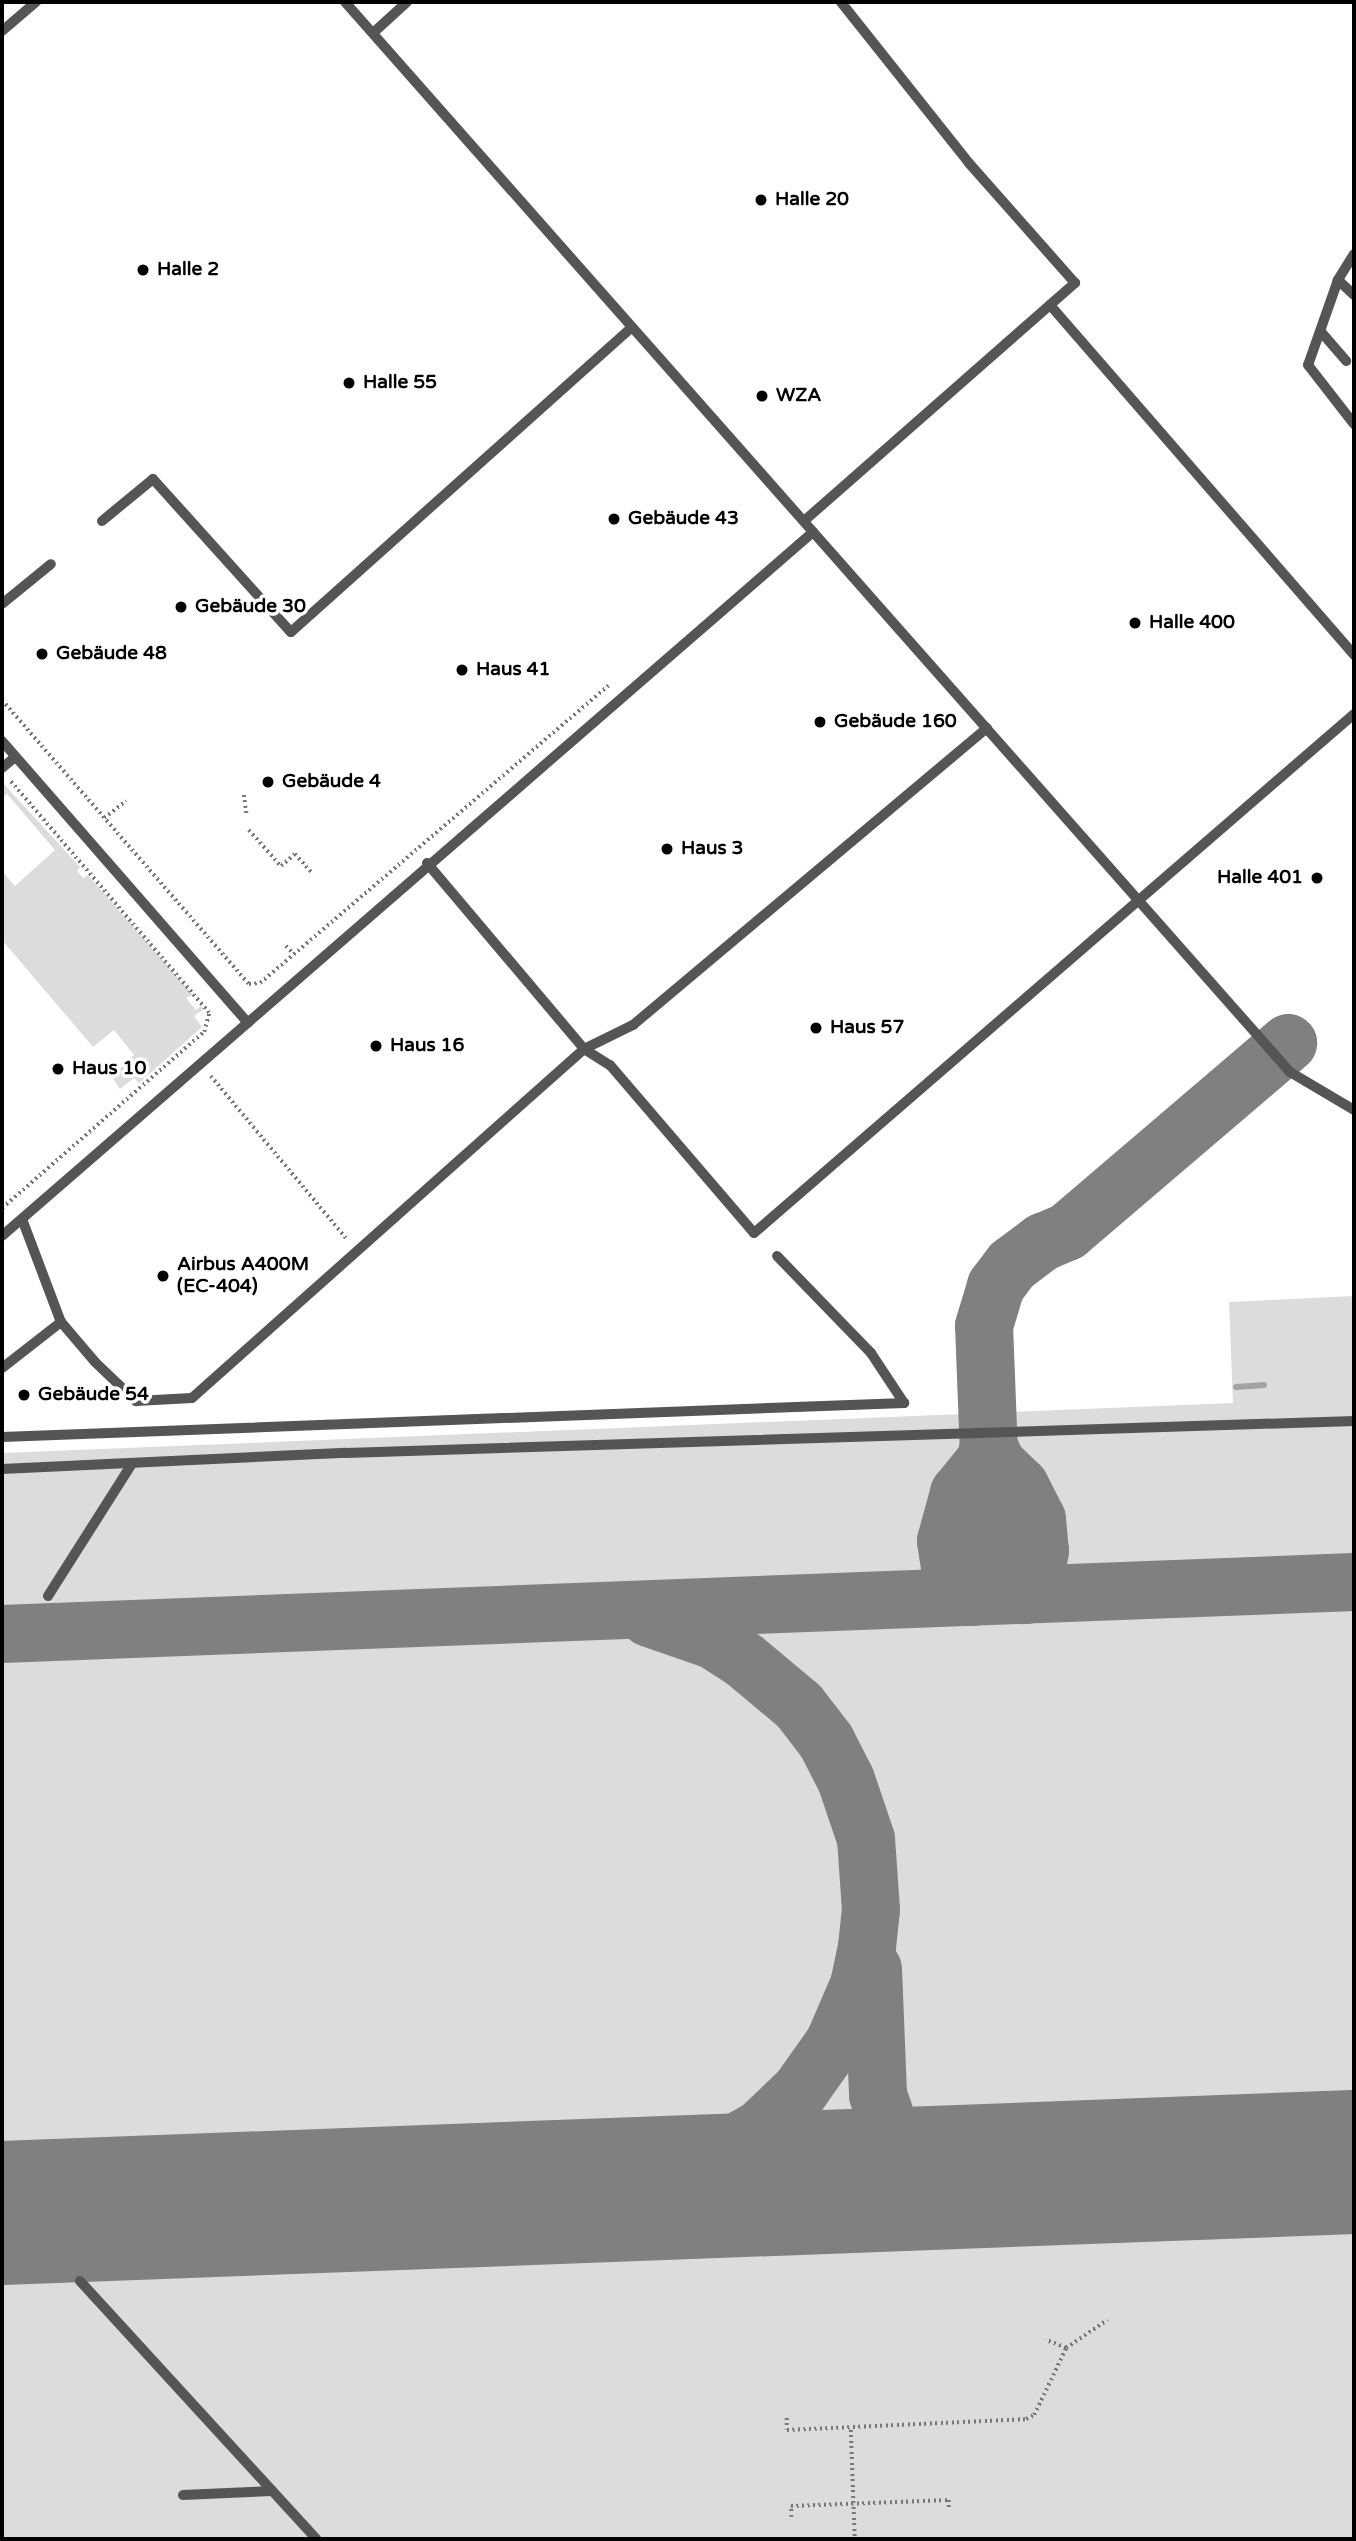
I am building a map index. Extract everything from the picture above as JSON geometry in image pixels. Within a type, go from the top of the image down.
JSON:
[{"type":"lane","points":[[2,30],[36,2]]},
{"type":"lane","points":[[345,2],[1290,1072],[1354,1110]]},
{"type":"lane","points":[[373,33],[407,2]]},
{"type":"lane","points":[[804,521],[1075,283],[969,163],[841,2]]},
{"type":"lane","points":[[1354,254],[1338,280],[1322,333],[1308,365],[1354,425]]},
{"type":"lane","points":[[1338,280],[1354,295]]},
{"type":"lane","points":[[1050,305],[1354,655]]},
{"type":"lane","points":[[102,521],[153,479],[291,632],[632,327]]},
{"type":"lane","points":[[1322,333],[1346,361]]},
{"type":"lane","points":[[2,1236],[248,1023],[427,863],[813,532]]},
{"type":"lane","points":[[2,604],[51,565]]},
{"type":"lane","points":[[427,863],[584,1049],[610,1065],[754,1233],[1140,902],[1354,714]]},
{"type":"lane","points":[[22,1219],[61,1322],[136,1401],[192,1398],[359,1253],[399,1210],[584,1049],[633,1025],[987,728]]},
{"type":"lane","points":[[2,741],[248,1023]]},
{"type":"lane","points":[[2,769],[15,757]]},
{"type":"lane","points":[[2,1437],[904,1403],[871,1353],[777,1256]]},
{"type":"lane","points":[[2,1368],[61,1322]]},
{"type":"lane","points":[[2,1469],[346,1453],[1354,1420]]},
{"type":"lane","points":[[48,1596],[131,1465]]},
{"type":"lane","points":[[80,2281],[316,2539]]},
{"type":"lane","points":[[183,2495],[272,2491]]},
{"type":"path","points":[[2,700],[248,984],[260,983],[613,682]]},
{"type":"path","points":[[2,769],[209,1013],[204,1032],[2,1208]]},
{"type":"path","points":[[244,795],[247,816]]},
{"type":"path","points":[[104,818],[126,801]]},
{"type":"path","points":[[248,830],[281,866],[295,854],[311,872]]},
{"type":"path","points":[[286,946],[294,954]]},
{"type":"path","points":[[200,1064],[359,1253]]},
{"type":"path","points":[[787,2418],[787,2430],[851,2430],[1026,2419],[1034,2415],[1066,2348],[1107,2320]]},
{"type":"path","points":[[1045,2340],[1066,2348]]},
{"type":"path","points":[[851,2430],[855,2539]]},
{"type":"path","points":[[790,2517],[790,2507],[854,2504],[949,2500],[949,2510]]},
{"type":"shaded area","points":[[2,782],[80,867],[77,871],[83,878],[88,875],[193,995],[186,998],[196,1010],[201,1006],[204,1009],[194,1016],[202,1027],[139,1083],[134,1078],[120,1089],[112,1077],[134,1055],[114,1030],[93,1047],[2,940],[2,871],[15,886],[55,850],[7,794],[2,798]]},
{"type":"shaded area","points":[[1354,1296],[1354,2539],[2,2539],[2,1453],[1233,1403],[1229,1302]]},
{"type":"waterway","points":[[1236,1387],[1264,1385]]},
{"type":"taxiway","points":[[1027,1595],[1011,1587],[993,1559],[984,1326],[996,1286],[1012,1265],[1043,1242],[1067,1232],[1288,1043]]},
{"type":"taxiway","points":[[989,1447],[997,1464],[1020,1486],[1037,1519],[1040,1551],[1034,1582],[1022,1595]]},
{"type":"taxiway","points":[[972,1597],[951,1573],[946,1541],[959,1493],[986,1460],[988,1450]]},
{"type":"taxiway","points":[[2,1634],[1354,1582]]},
{"type":"taxiway","points":[[576,2191],[640,2182],[690,2168],[760,2129],[800,2091],[834,2043],[859,1985],[867,1947],[871,1910],[866,1839],[846,1780],[826,1741],[799,1706],[744,1660],[713,1640],[649,1618]]},
{"type":"taxiway","points":[[873,1969],[878,2095],[888,2124],[898,2141],[921,2160],[987,2175]]},
{"type":"runway","points":[[2,2213],[1354,2162]]},
{"type":"place","name":"Halle 20","points":[[761,200]]},
{"type":"place","name":"Halle 2","points":[[143,270]]},
{"type":"place","name":"Halle 55","points":[[349,383]]},
{"type":"place","name":"WZA","points":[[762,396]]},
{"type":"place","name":"Gebäude 43","points":[[614,519]]},
{"type":"place","name":"Gebäude 30","points":[[181,607]]},
{"type":"place","name":"Halle 400","points":[[1135,623]]},
{"type":"place","name":"Gebäude 48","points":[[42,654]]},
{"type":"place","name":"Haus 41","points":[[462,670]]},
{"type":"place","name":"Gebäude 160","points":[[820,722]]},
{"type":"place","name":"Gebäude 4","points":[[268,782]]},
{"type":"place","name":"Haus 3","points":[[667,849]]},
{"type":"place","name":"Halle 401","points":[[1317,878]]},
{"type":"place","name":"Haus 57","points":[[816,1028]]},
{"type":"place","name":"Haus 16","points":[[376,1046]]},
{"type":"place","name":"Haus 10","points":[[58,1069]]},
{"type":"place","name":"Airbus A400M (EC-404)","points":[[163,1276]]},
{"type":"place","name":"Gebäude 54","points":[[24,1395]]}]
